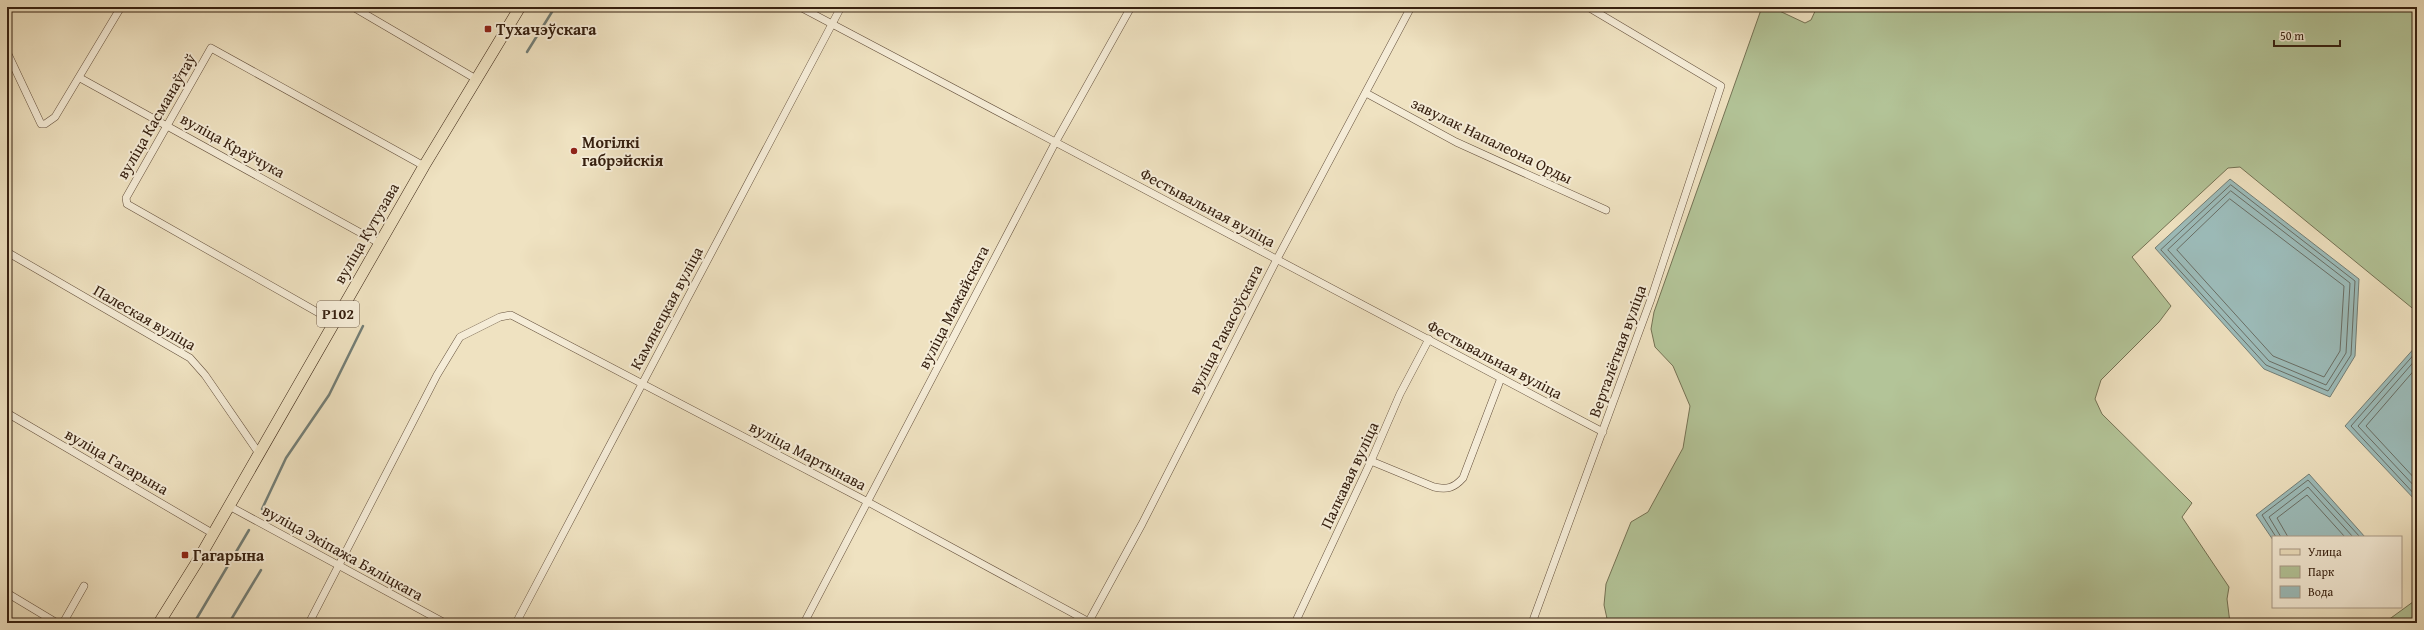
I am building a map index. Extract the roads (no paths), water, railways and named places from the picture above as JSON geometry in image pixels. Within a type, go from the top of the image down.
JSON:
[{"type":"main road","name":"вуліца Кутузава","points":[[159,623],[229,506],[333,321],[520,7]]},
{"type":"street","points":[[7,52],[41,124],[51,122],[80,78],[121,7]]},
{"type":"street","points":[[353,7],[476,79]]},
{"type":"street","name":"Фестывальная вуліца","points":[[800,7],[1603,432]]},
{"type":"street","name":"Камянецкая вуліца","points":[[516,623],[641,383],[841,7]]},
{"type":"street","name":"вуліца Мажайскага","points":[[804,623],[1055,143],[1131,7]]},
{"type":"street","name":"вуліца Ракасоўскага","points":[[1089,623],[1142,524],[1277,259],[1411,7]]},
{"type":"street","name":"Верталётная вуліца","points":[[1532,623],[1651,299],[1721,86],[1588,7]]},
{"type":"street","name":"вуліца Касманаўтаў","points":[[333,321],[126,204],[126,198],[211,48],[424,166]]},
{"type":"street","name":"вуліца Краўчука","points":[[80,78],[168,125],[379,243]]},
{"type":"street","name":"завулак Напалеона Орды","points":[[1366,93],[1456,142],[1606,210]]},
{"type":"street","name":"Палеская вуліца","points":[[7,252],[190,358],[205,375],[258,452]]},
{"type":"street","name":"вуліца Мартынава","points":[[339,567],[437,375],[460,337],[500,317],[511,315],[868,502],[1089,623]]},
{"type":"street","name":"Палкавая вуліца","points":[[1295,623],[1371,462],[1400,394],[1429,339]]},
{"type":"street","points":[[1371,462],[1434,487],[1445,490],[1453,487],[1463,478],[1501,378]]},
{"type":"street","name":"вуліца Гагарына","points":[[7,413],[212,533]]},
{"type":"street","name":"вуліца Экіпажа Бяліцкага","points":[[229,506],[339,567],[445,623]]},
{"type":"street","points":[[309,623],[339,567]]},
{"type":"street","points":[[63,623],[84,586]]},
{"type":"street","points":[[7,593],[57,623]]},
{"type":"water","points":[[2230,179],[2359,279],[2355,356],[2330,397],[2264,369],[2155,248]]},
{"type":"water","points":[[2417,345],[2417,502],[2345,426]]},
{"type":"water","points":[[2309,474],[2364,536],[2272,536],[2272,539],[2256,515]]},
{"type":"waterway","points":[[527,52],[555,7]]},
{"type":"waterway","points":[[262,509],[286,458],[329,395],[363,326]]},
{"type":"waterway","points":[[194,623],[249,530]]},
{"type":"waterway","points":[[229,623],[261,570]]},
{"type":"place","name":"Тухачэўскага","points":[[488,29]]},
{"type":"place","name":"Могілкі габрэйскія","points":[[574,151]]},
{"type":"place","name":"Гагарына","points":[[185,555]]}]
